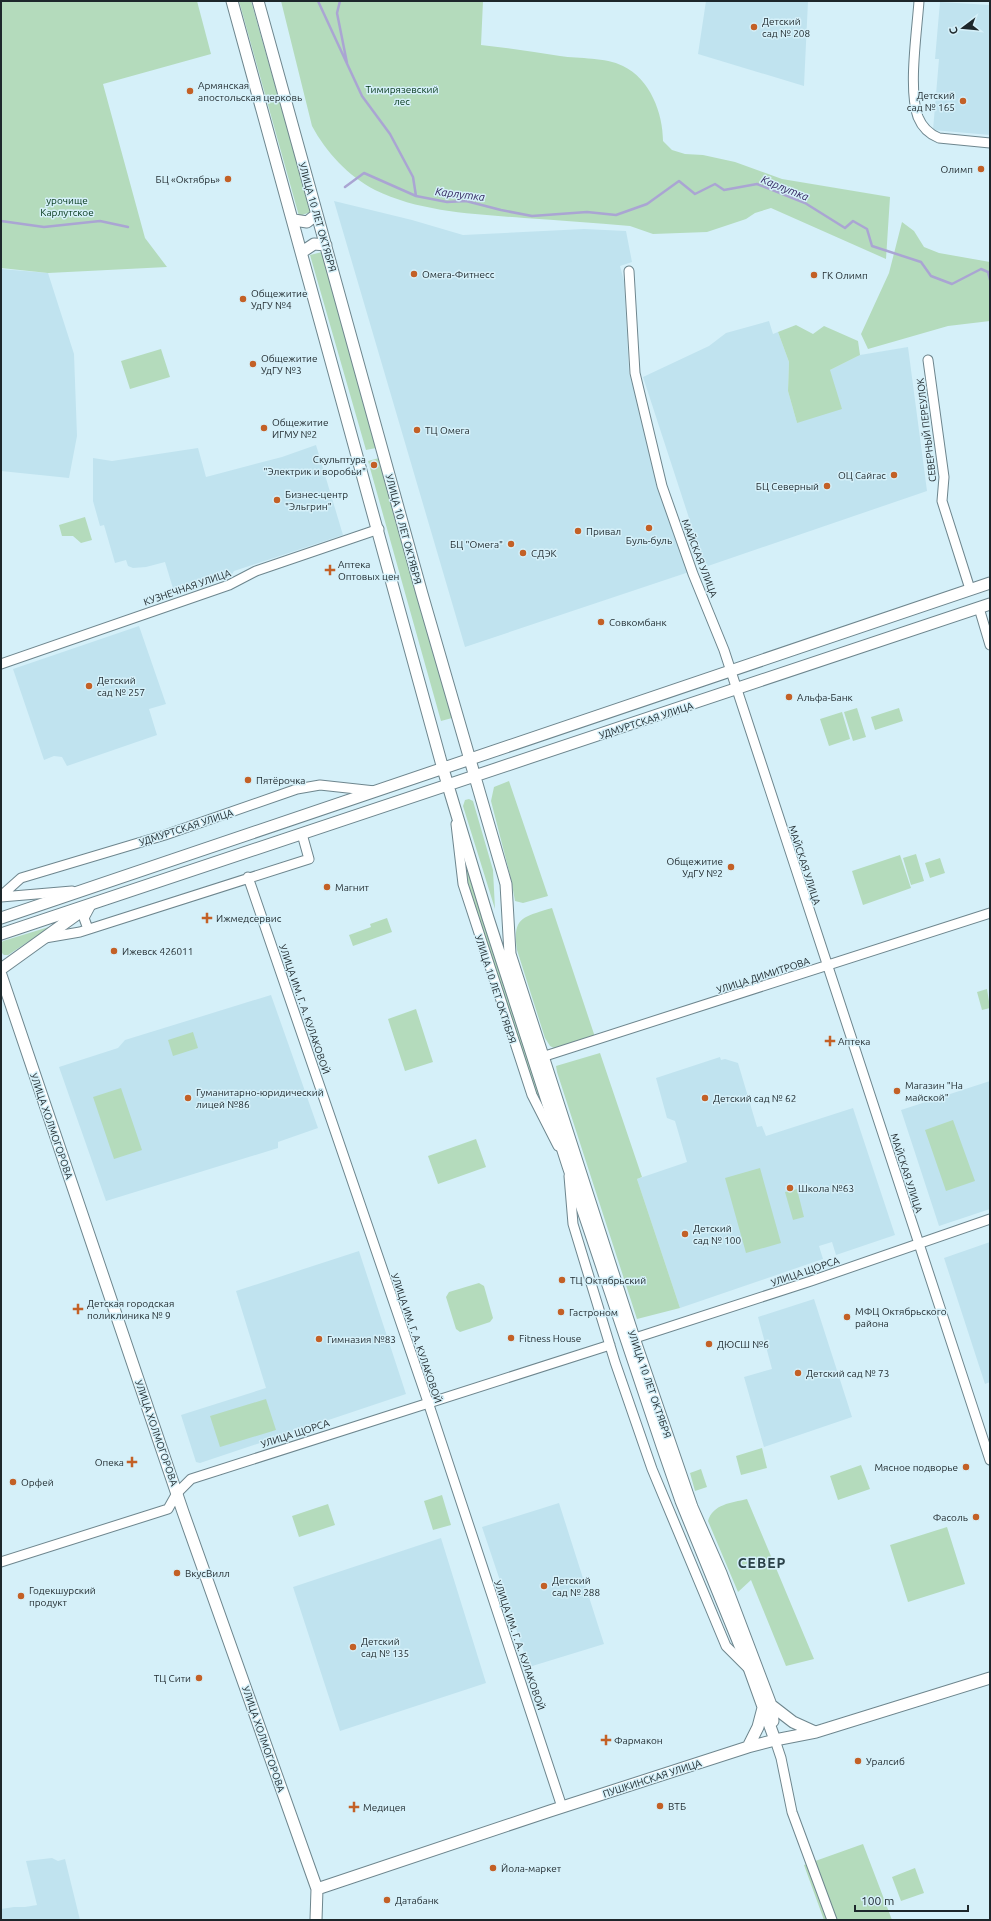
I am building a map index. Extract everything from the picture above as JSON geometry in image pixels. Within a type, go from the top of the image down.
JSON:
[{"type":"main road","name":"УЛИЦА 10 ЛЕТ ОКТЯБРЯ","points":[[232,1],[294,220],[443,769],[488,918],[538,1058],[681,1501],[749,1668],[767,1706]]},
{"type":"main road","name":"УЛИЦА 10 ЛЕТ ОКТЯБРЯ","points":[[258,1],[474,777],[506,884],[510,954],[568,1166],[692,1507],[721,1573],[767,1706]]},
{"type":"main road","points":[[294,220],[307,222],[317,214]]},
{"type":"main road","points":[[302,252],[314,244],[326,245]]},
{"type":"main road","name":"УДМУРТСКАЯ УЛИЦА","points":[[1,918],[990,583]]},
{"type":"main road","name":"УДМУРТСКАЯ УЛИЦА","points":[[1,934],[985,606]]},
{"type":"main road","points":[[769,659],[766,665],[767,669],[769,673],[776,676]]},
{"type":"main road","points":[[1,969],[91,904]]},
{"type":"main road","name":"УЛИЦА ХОЛМОГОРОВА","points":[[1,975],[183,1512],[317,1889]]},
{"type":"main road","name":"ПУШКИНСКАЯ УЛИЦА","points":[[317,1889],[562,1807],[748,1747],[816,1732],[990,1678]]},
{"type":"main road","points":[[767,1706],[793,1722],[816,1732]]},
{"type":"main road","points":[[767,1706],[775,1740]]},
{"type":"main road","points":[[748,1747],[767,1706]]},
{"type":"main road","points":[[316,1920],[317,1889]]},
{"type":"street","points":[[919,1],[913,83],[913,97],[917,116],[925,128],[931,134],[939,138],[990,143]]},
{"type":"street","name":"МАЙСКАЯ УЛИЦА","points":[[629,271],[635,373],[662,486],[693,574],[717,631],[990,1460]]},
{"type":"street","name":"СЕВЕРНЫЙ ПЕРЕУЛОК","points":[[928,360],[944,477],[942,501],[970,589]]},
{"type":"street","name":"КУЗНЕЧНАЯ УЛИЦА","points":[[1,664],[229,585],[256,571],[378,529]]},
{"type":"street","points":[[985,606],[990,645]]},
{"type":"street","name":"УДМУРТСКАЯ УЛИЦА","points":[[1,896],[21,878],[165,835],[297,790],[320,785],[379,791]]},
{"type":"street","name":"УЛИЦА 10 ЛЕТ ОКТЯБРЯ","points":[[454,803],[463,884],[532,1095],[568,1166],[573,1224],[610,1345],[652,1470],[726,1646],[749,1668]]},
{"type":"street","points":[[45,938],[80,932],[248,877],[309,859],[302,834]]},
{"type":"street","name":"УЛИЦА ИМ. Г. А. КУЛАКОВОЙ","points":[[248,877],[428,1402],[562,1807]]},
{"type":"street","points":[[1,896],[85,890]]},
{"type":"street","points":[[88,929],[84,918],[91,904]]},
{"type":"street","name":"УЛИЦА ДИМИТРОВА","points":[[538,1058],[990,914]]},
{"type":"street","name":"УЛИЦА ЩОРСА","points":[[630,1340],[811,1281],[990,1219]]},
{"type":"street","name":"УЛИЦА ЩОРСА","points":[[168,1509],[177,1494],[191,1479],[610,1345]]},
{"type":"street","points":[[173,1482],[191,1479]]},
{"type":"street","points":[[1,1562],[168,1509],[183,1512]]},
{"type":"street","points":[[775,1740],[781,1758],[792,1812],[832,1920]]},
{"type":"shaded area","name":"Детский сад № 208","points":[[706,1],[808,1],[804,86],[698,54]]},
{"type":"shaded area","points":[[940,2],[990,5],[990,135],[933,130],[939,59],[935,59]]},
{"type":"shaded area","points":[[334,201],[412,220],[463,235],[584,229],[626,231],[632,262],[620,266],[624,281],[629,372],[646,434],[689,572],[465,647]]},
{"type":"shaded area","points":[[1,269],[48,273],[74,354],[77,436],[69,478],[1,471]]},
{"type":"shaded area","points":[[769,321],[773,334],[778,332],[789,362],[788,391],[797,423],[830,370],[860,355],[908,347],[927,491],[705,567],[643,377],[709,346],[726,333]]},
{"type":"shaded area","name":"Бизнес-центр \"Эльгрин\"","points":[[316,445],[343,535],[234,571],[231,576],[175,595],[165,562],[146,567],[133,568],[128,566],[126,560],[115,563],[104,525],[100,526],[93,501],[93,458],[112,461],[198,448],[206,477],[282,457]]},
{"type":"shaded area","name":"Детский сад № 257","points":[[139,626],[166,704],[149,709],[157,735],[67,766],[62,757],[54,756],[44,760],[13,669]]},
{"type":"shaded area","name":"Гуманитарно-юридический лицей №86","points":[[271,995],[318,1128],[278,1142],[278,1148],[106,1201],[59,1067],[118,1048],[125,1040]]},
{"type":"shaded area","name":"Школа №63","points":[[720,1057],[721,1060],[725,1059],[738,1063],[757,1127],[762,1126],[766,1136],[853,1108],[895,1235],[836,1255],[832,1242],[819,1246],[823,1259],[680,1308],[637,1179],[687,1162],[675,1121],[667,1118],[656,1078]]},
{"type":"shaded area","points":[[990,1081],[990,1209],[939,1226],[901,1110]]},
{"type":"shaded area","points":[[990,1242],[990,1382],[985,1384],[944,1258]]},
{"type":"shaded area","name":"Гимназия №83","points":[[359,1251],[406,1394],[200,1463],[196,1462],[181,1415],[266,1388],[236,1291]]},
{"type":"shaded area","name":"Детский сад № 73","points":[[814,1299],[852,1417],[764,1447],[744,1377],[772,1369],[758,1317]]},
{"type":"shaded area","name":"Детский сад № 288","points":[[559,1503],[604,1644],[529,1667],[482,1527]]},
{"type":"shaded area","points":[[441,1538],[486,1683],[340,1731],[293,1587]]},
{"type":"shaded area","points":[[52,1858],[58,1861],[65,1859],[80,1920],[1,1920],[1,1909],[37,1905],[26,1861]]},
{"type":"green space","name":"урочище Карлутское","points":[[1,1],[197,1],[211,54],[103,84],[145,238],[167,267],[48,273],[1,268]]},
{"type":"green space","points":[[239,1],[251,1],[311,212],[299,216]]},
{"type":"green space","name":"Тимирязевский лес","points":[[281,1],[483,1],[481,45],[608,61],[623,66],[641,79],[653,98],[661,119],[663,141],[672,150],[685,154],[703,155],[735,162],[782,179],[890,197],[886,259],[771,208],[755,213],[746,219],[707,232],[653,234],[630,226],[448,211],[410,203],[375,190],[356,178],[331,154],[312,126]]},
{"type":"green space","points":[[902,222],[914,231],[924,247],[939,253],[990,262],[990,321],[948,326],[868,349],[861,334],[889,273]]},
{"type":"green space","points":[[322,252],[376,448],[366,450],[310,255]]},
{"type":"green space","points":[[796,325],[813,334],[824,326],[858,341],[860,355],[830,370],[842,409],[797,423],[788,391],[789,362],[778,332]]},
{"type":"green space","points":[[161,349],[170,377],[130,389],[121,361]]},
{"type":"green space","points":[[379,458],[452,718],[441,721],[368,461]]},
{"type":"green space","points":[[85,517],[92,540],[81,543],[73,536],[62,536],[59,525]]},
{"type":"green space","points":[[857,708],[866,737],[853,741],[844,712]]},
{"type":"green space","points":[[899,708],[903,721],[875,730],[871,717]]},
{"type":"green space","points":[[842,712],[850,739],[829,746],[820,719]]},
{"type":"green space","points":[[509,781],[548,896],[523,903],[515,901],[511,879],[491,801],[494,787]]},
{"type":"green space","points":[[469,799],[473,801],[493,870],[495,909],[463,806],[465,800]]},
{"type":"green space","points":[[463,854],[552,1129],[534,1092],[463,878]]},
{"type":"green space","points":[[916,854],[924,881],[911,885],[903,858]]},
{"type":"green space","points":[[900,855],[911,888],[863,905],[852,871]]},
{"type":"green space","points":[[940,858],[945,873],[930,878],[925,863]]},
{"type":"green space","points":[[552,908],[595,1037],[556,1049],[550,1046],[545,1038],[517,950],[516,939],[516,931],[522,920]]},
{"type":"green space","points":[[387,918],[392,932],[353,946],[349,935],[371,927],[370,924]]},
{"type":"green space","points":[[52,926],[8,955],[4,955],[1,952],[1,943],[3,941]]},
{"type":"green space","points":[[987,989],[990,1008],[982,1010],[977,992]]},
{"type":"green space","points":[[416,1009],[433,1062],[405,1071],[388,1019]]},
{"type":"green space","points":[[193,1032],[198,1048],[173,1056],[168,1040]]},
{"type":"green space","points":[[600,1053],[642,1177],[637,1179],[680,1308],[637,1319],[556,1066]]},
{"type":"green space","points":[[121,1088],[142,1150],[114,1159],[93,1097]]},
{"type":"green space","points":[[953,1120],[975,1181],[946,1191],[925,1130]]},
{"type":"green space","points":[[476,1139],[486,1167],[438,1184],[428,1156]]},
{"type":"green space","points":[[760,1168],[781,1243],[746,1253],[725,1178]]},
{"type":"green space","points":[[797,1189],[804,1217],[793,1220],[785,1192]]},
{"type":"green space","points":[[479,1283],[484,1286],[493,1318],[490,1322],[460,1332],[456,1329],[446,1297],[449,1292]]},
{"type":"green space","points":[[266,1399],[276,1430],[220,1447],[210,1416]]},
{"type":"green space","points":[[762,1448],[767,1468],[741,1475],[736,1456]]},
{"type":"green space","points":[[861,1465],[870,1489],[838,1500],[830,1476]]},
{"type":"green space","points":[[701,1469],[707,1487],[695,1491],[690,1473]]},
{"type":"green space","points":[[442,1495],[451,1525],[433,1530],[424,1501]]},
{"type":"green space","points":[[747,1499],[814,1659],[786,1666],[751,1580],[738,1592],[708,1521],[710,1515],[723,1505]]},
{"type":"green space","points":[[328,1504],[335,1525],[299,1537],[292,1516]]},
{"type":"green space","points":[[947,1527],[965,1584],[908,1602],[890,1545]]},
{"type":"green space","points":[[863,1844],[892,1920],[824,1920],[804,1865]]},
{"type":"green space","points":[[915,1868],[924,1893],[901,1901],[892,1877]]},
{"type":"waterway","points":[[318,1],[362,96],[390,134],[413,177],[416,196]]},
{"type":"waterway","points":[[340,1],[337,13],[347,63]]},
{"type":"waterway","name":"Карлутка","points":[[345,187],[364,173],[416,196],[447,202],[466,201],[532,216],[587,212],[616,215],[647,204],[679,181],[695,194],[715,184],[724,190],[757,184],[805,203],[845,228],[853,221],[867,229],[872,246],[921,262],[931,276],[952,284],[981,269],[988,272],[990,280]]},
{"type":"waterway","name":"Карлутка","points":[[1,221],[44,227],[100,221],[128,227]]},
{"type":"place","name":"Детский сад № 208","points":[[754,27]]},
{"type":"place","name":"Армянская апостольская церковь","points":[[190,91]]},
{"type":"place","name":"Детский сад № 165","points":[[963,101]]},
{"type":"place","name":"Олимп","points":[[981,169]]},
{"type":"place","name":"БЦ «Октябрь»","points":[[228,179]]},
{"type":"place","name":"Омега-Фитнесс","points":[[414,274]]},
{"type":"place","name":"ГК Олимп","points":[[814,275]]},
{"type":"place","name":"Общежитие УдГУ №4","points":[[243,299]]},
{"type":"place","name":"Общежитие УдГУ №3","points":[[253,364]]},
{"type":"place","name":"Общежитие ИГМУ №2","points":[[264,428]]},
{"type":"place","name":"ТЦ Омега","points":[[417,430]]},
{"type":"place","name":"Скульптура \"Электрик и воробьи\"","points":[[374,465]]},
{"type":"place","name":"ОЦ Сайгас","points":[[894,475]]},
{"type":"place","name":"БЦ Северный","points":[[827,486]]},
{"type":"place","name":"Бизнес-центр \"Эльгрин\"","points":[[277,500]]},
{"type":"place","name":"Буль-буль","points":[[649,528]]},
{"type":"place","name":"Привал","points":[[578,531]]},
{"type":"place","name":"БЦ \"Омега\"","points":[[511,544]]},
{"type":"place","name":"СДЭК","points":[[523,553]]},
{"type":"place","name":"Аптека Оптовых цен","points":[[330,570]]},
{"type":"place","name":"Совкомбанк","points":[[601,622]]},
{"type":"place","name":"Детский сад № 257","points":[[89,686]]},
{"type":"place","name":"Альфа-Банк","points":[[789,697]]},
{"type":"place","name":"Пятёрочка","points":[[248,780]]},
{"type":"place","name":"Общежитие УдГУ №2","points":[[731,867]]},
{"type":"place","name":"Магнит","points":[[327,887]]},
{"type":"place","name":"Ижмедсервис","points":[[207,918]]},
{"type":"place","name":"Ижевск 426011","points":[[114,951]]},
{"type":"place","name":"Аптека","points":[[830,1041]]},
{"type":"place","name":"Магазин \"На майской\"","points":[[897,1091]]},
{"type":"place","name":"Гуманитарно-юридический лицей №86","points":[[188,1098]]},
{"type":"place","name":"Детский сад № 62","points":[[705,1098]]},
{"type":"place","name":"Школа №63","points":[[790,1188]]},
{"type":"place","name":"Детский сад № 100","points":[[685,1234]]},
{"type":"place","name":"ТЦ Октябрьский","points":[[562,1280]]},
{"type":"place","name":"Детская городская поликлиника № 9","points":[[78,1309]]},
{"type":"place","name":"Гастроном","points":[[561,1312]]},
{"type":"place","name":"МФЦ Октябрьского района","points":[[847,1317]]},
{"type":"place","name":"Fitness House","points":[[511,1338]]},
{"type":"place","name":"Гимназия №83","points":[[319,1339]]},
{"type":"place","name":"ДЮСШ №6","points":[[709,1344]]},
{"type":"place","name":"Детский сад № 73","points":[[798,1373]]},
{"type":"place","name":"Опека","points":[[132,1462]]},
{"type":"place","name":"Мясное подворье","points":[[966,1467]]},
{"type":"place","name":"Орфей","points":[[13,1482]]},
{"type":"place","name":"Фасоль","points":[[976,1517]]},
{"type":"place","name":"ВкусВилл","points":[[177,1573]]},
{"type":"place","name":"Детский сад № 288","points":[[544,1586]]},
{"type":"place","name":"Годекшурский продукт","points":[[21,1596]]},
{"type":"place","name":"Детский сад № 135","points":[[353,1647]]},
{"type":"place","name":"ТЦ Сити","points":[[199,1678]]},
{"type":"place","name":"Фармакон","points":[[606,1740]]},
{"type":"place","name":"Уралсиб","points":[[858,1761]]},
{"type":"place","name":"ВТБ","points":[[660,1806]]},
{"type":"place","name":"Медицея","points":[[354,1807]]},
{"type":"place","name":"Йола-маркет","points":[[493,1868]]},
{"type":"place","name":"Датабанк","points":[[387,1900]]},
{"type":"district","name":"СЕВЕР","points":[[762,1563]]}]
